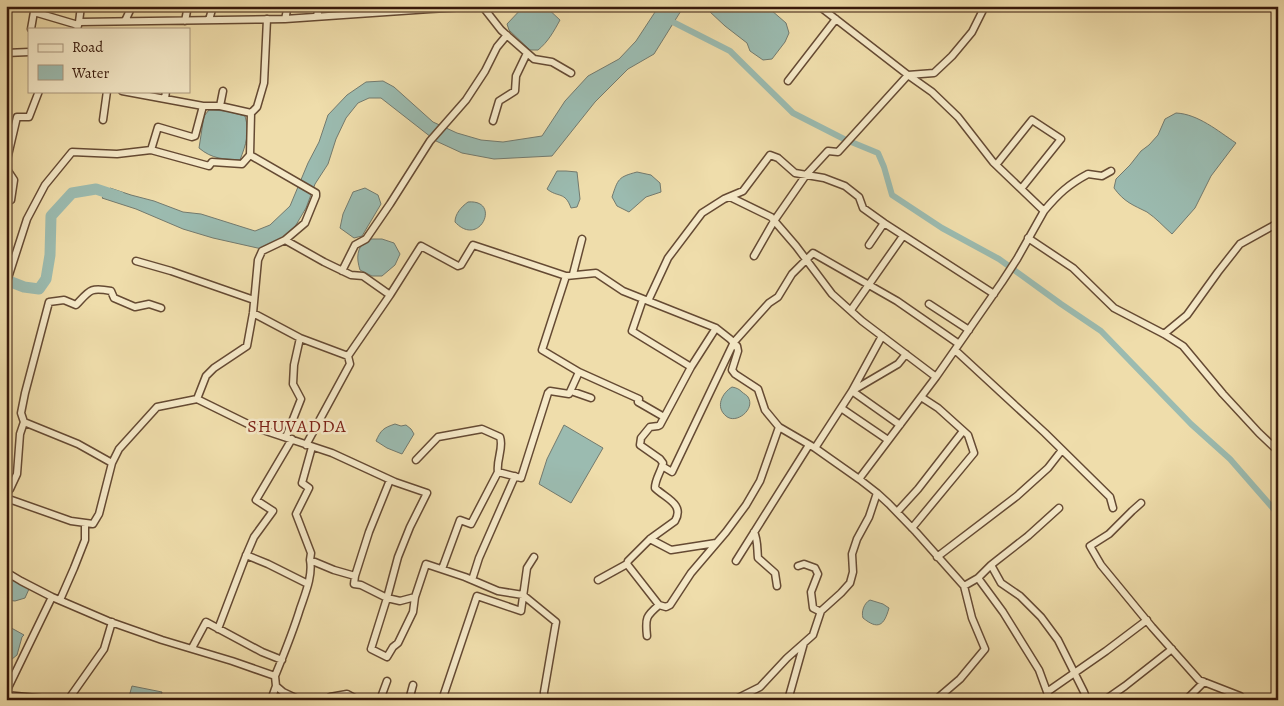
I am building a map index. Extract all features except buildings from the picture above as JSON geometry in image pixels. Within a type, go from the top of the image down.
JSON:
[{"type":"street","points":[[72,6],[81,8],[78,25]]},
{"type":"street","points":[[125,21],[132,6]]},
{"type":"street","points":[[185,21],[188,6]]},
{"type":"street","points":[[209,20],[213,6]]},
{"type":"street","points":[[285,19],[288,6]]},
{"type":"street","points":[[317,16],[319,6]]},
{"type":"street","points":[[819,6],[932,92],[958,117],[996,165],[1044,211]]},
{"type":"street","points":[[754,256],[774,221],[806,175],[828,151],[838,152],[908,75],[934,73],[952,56],[972,32],[985,6]]},
{"type":"street","points":[[31,28],[34,9],[78,25],[116,25],[125,21],[285,19],[394,9],[483,7],[507,35],[534,59],[552,62],[571,73]]},
{"type":"street","points":[[7,280],[27,219],[45,185],[72,152],[117,154],[151,150],[209,166],[212,162],[242,164],[250,155],[251,114],[257,107],[264,83],[267,19]]},
{"type":"street","points":[[788,81],[836,19]]},
{"type":"street","points":[[171,28],[172,21]]},
{"type":"street","points":[[342,271],[355,245],[366,239],[430,141],[466,100],[485,72],[497,47],[507,35]]},
{"type":"street","points":[[6,53],[28,52]]},
{"type":"street","points":[[493,121],[499,101],[515,92],[516,76],[527,53]]},
{"type":"street","points":[[220,106],[223,90]]},
{"type":"street","points":[[12,200],[14,180],[6,166],[17,117],[29,117],[39,92]]},
{"type":"street","points":[[103,120],[107,92]]},
{"type":"street","points":[[128,92],[203,106],[220,106],[251,114]]},
{"type":"street","points":[[166,92],[166,99]]},
{"type":"street","points":[[151,150],[158,127],[192,137],[195,136],[203,106]]},
{"type":"street","points":[[996,165],[1032,120],[1061,139],[1021,189]]},
{"type":"street","points":[[197,399],[206,376],[214,368],[247,346],[253,313],[258,260],[262,251],[285,240],[305,223],[316,196],[316,193],[250,155]]},
{"type":"street","points":[[691,367],[632,331],[668,258],[702,213],[743,191],[770,155],[778,158],[795,173],[824,178],[846,186],[859,197],[863,208],[994,294]]},
{"type":"street","points":[[859,479],[969,330],[1017,259],[1044,211],[1057,195],[1072,182],[1088,174],[1102,176],[1111,171]]},
{"type":"street","points":[[730,197],[771,217],[832,294],[882,336],[936,377]]},
{"type":"street","points":[[1164,334],[1187,315],[1240,244],[1278,222]]},
{"type":"street","points":[[868,245],[884,223]]},
{"type":"street","points":[[851,310],[903,236]]},
{"type":"street","points":[[1028,238],[1073,268],[1114,308],[1183,346],[1223,394],[1278,451]]},
{"type":"street","points":[[582,239],[542,350],[579,372],[639,399],[638,402],[664,417]]},
{"type":"street","points":[[285,240],[342,271],[352,275],[363,276],[390,295]]},
{"type":"street","points":[[271,700],[276,686],[275,676],[291,638],[308,584],[311,566],[311,553],[296,514],[309,488],[302,483],[309,446],[350,364],[348,356],[422,246],[458,266],[461,265],[473,245],[570,275],[596,273],[623,291],[716,328],[730,338],[737,346],[738,351],[732,370],[758,389],[765,410],[779,427],[812,447],[877,493],[912,528],[964,586],[972,618],[984,649],[960,679],[939,697]]},
{"type":"street","points":[[662,466],[672,472],[734,342],[770,302],[778,297],[792,274],[813,253],[897,301],[957,347],[1110,497],[1113,508]]},
{"type":"street","points":[[136,262],[171,271],[254,300]]},
{"type":"street","points":[[6,494],[17,474],[20,434],[24,422],[21,413],[49,302],[64,300],[76,305],[88,292],[96,288],[111,291],[114,298],[135,307],[150,304],[161,308]]},
{"type":"street","points":[[929,304],[969,330]]},
{"type":"street","points":[[253,313],[300,338],[348,356]]},
{"type":"street","points":[[598,580],[627,564],[650,540],[675,521],[679,513],[677,507],[655,488],[663,463],[640,445],[641,438],[650,427],[659,426],[691,367],[716,328]]},
{"type":"street","points":[[736,561],[812,447],[841,408],[882,336]]},
{"type":"street","points":[[218,629],[254,537],[273,511],[256,500],[289,438],[301,398],[293,384],[294,365],[300,338]]},
{"type":"street","points":[[852,391],[898,364],[906,354]]},
{"type":"street","points":[[498,472],[521,478],[548,394],[550,391],[567,394],[579,372]]},
{"type":"street","points":[[570,391],[591,398]]},
{"type":"street","points":[[852,391],[900,425]]},
{"type":"street","points":[[912,528],[974,453],[968,435],[938,408],[921,397]]},
{"type":"street","points":[[6,498],[71,522],[93,524],[99,514],[112,463],[119,449],[157,407],[197,399],[254,427],[332,453],[390,480],[427,493],[398,557],[387,598],[370,648],[387,657],[398,643],[413,612],[415,597],[426,564],[498,591],[523,595],[556,622],[544,700]]},
{"type":"street","points":[[841,408],[888,440]]},
{"type":"street","points":[[24,422],[78,444],[112,463]]},
{"type":"street","points":[[627,564],[659,605],[666,607],[670,605],[691,574],[746,505],[760,481],[779,427]]},
{"type":"street","points":[[416,460],[438,437],[482,429],[500,437],[502,442],[497,465],[498,472],[471,524],[460,520],[442,569]]},
{"type":"street","points":[[897,512],[918,489],[963,431]]},
{"type":"street","points":[[937,557],[1016,496],[1048,468],[1062,450]]},
{"type":"street","points":[[472,580],[479,558],[515,476]]},
{"type":"street","points":[[390,480],[369,532],[354,584],[387,598],[400,600],[415,597]]},
{"type":"street","points":[[734,700],[760,687],[787,658],[813,635],[821,611],[850,583],[853,572],[852,554],[854,547],[877,493]]},
{"type":"street","points":[[1141,503],[1109,534],[1090,546],[1101,565],[1198,680],[1240,696],[1244,700]]},
{"type":"street","points":[[964,586],[978,578],[991,564],[1028,536],[1059,508]]},
{"type":"street","points":[[60,600],[84,540],[85,523]]},
{"type":"street","points":[[754,532],[757,539],[758,558],[775,573],[777,586]]},
{"type":"street","points":[[650,540],[671,550],[716,543]]},
{"type":"street","points":[[246,555],[308,584]]},
{"type":"street","points":[[442,700],[477,596],[521,611],[527,568],[534,557]]},
{"type":"street","points":[[310,560],[355,576]]},
{"type":"street","points":[[798,566],[804,564],[815,568],[818,574],[811,592],[813,608],[821,611]]},
{"type":"street","points":[[991,564],[1001,583],[1020,596],[1041,617],[1058,640],[1087,700]]},
{"type":"street","points":[[6,572],[52,597],[112,622],[275,676]]},
{"type":"street","points":[[978,578],[1003,612],[1039,670],[1050,700]]},
{"type":"street","points":[[52,597],[6,693],[24,698],[57,700]]},
{"type":"street","points":[[647,636],[646,624],[649,614],[659,605]]},
{"type":"street","points":[[1047,692],[1106,651],[1146,620]]},
{"type":"street","points":[[68,700],[104,649],[112,622]]},
{"type":"street","points":[[192,648],[206,622],[262,652],[282,660]]},
{"type":"street","points":[[788,700],[804,643]]},
{"type":"street","points":[[1105,700],[1172,650]]},
{"type":"street","points":[[380,700],[387,681]]},
{"type":"street","points":[[1186,700],[1204,682]]},
{"type":"street","points":[[409,700],[414,685]]},
{"type":"street","points":[[276,686],[283,692],[298,699]]},
{"type":"street","points":[[329,700],[330,697],[347,694],[358,700]]},
{"type":"water","points":[[524,6],[545,6],[560,20],[548,40],[538,50],[530,50],[509,30],[507,24]]},
{"type":"water","points":[[659,6],[684,6],[654,54],[628,69],[595,102],[552,156],[494,159],[462,153],[436,141],[381,98],[369,98],[358,103],[346,118],[336,139],[328,164],[315,184],[306,208],[293,230],[280,241],[262,249],[183,229],[136,209],[102,198],[110,188],[183,212],[201,214],[255,231],[270,225],[290,206],[319,142],[328,115],[347,95],[366,82],[383,81],[394,87],[433,122],[457,133],[481,140],[503,142],[542,136],[565,101],[588,76],[619,59],[636,41]]},
{"type":"water","points":[[710,6],[770,6],[771,10],[786,23],[789,33],[785,42],[772,59],[763,60],[750,51],[747,43],[709,11]]},
{"type":"water","points":[[209,110],[227,111],[245,116],[247,138],[240,160],[223,159],[204,152],[199,148],[204,116]]},
{"type":"water","points":[[1176,113],[1192,116],[1200,120],[1236,143],[1211,176],[1195,208],[1172,234],[1150,214],[1125,200],[1114,188],[1116,179],[1158,135],[1165,119]]},
{"type":"water","points":[[557,171],[577,172],[580,199],[577,207],[571,208],[564,197],[547,189]]},
{"type":"water","points":[[637,172],[651,175],[660,183],[661,192],[646,197],[629,212],[617,206],[612,197],[622,177]]},
{"type":"water","points":[[365,188],[378,195],[381,204],[362,236],[354,238],[340,228],[343,214],[353,192]]},
{"type":"water","points":[[468,202],[478,203],[484,208],[485,214],[484,221],[479,227],[472,230],[464,229],[455,222],[459,211]]},
{"type":"water","points":[[366,239],[382,239],[394,243],[400,254],[395,265],[382,276],[372,276],[360,270],[358,253]]},
{"type":"water","points":[[732,387],[739,389],[748,397],[750,402],[747,411],[735,419],[726,416],[720,404],[725,393]]},
{"type":"water","points":[[395,424],[406,425],[414,434],[402,454],[376,441],[383,430]]},
{"type":"water","points":[[564,425],[603,448],[571,503],[539,484],[547,459]]},
{"type":"water","points":[[6,574],[29,589],[25,598],[15,601],[6,600]]},
{"type":"water","points":[[870,600],[889,608],[885,619],[880,624],[873,624],[863,618],[862,613],[866,603]]},
{"type":"water","points":[[6,625],[24,635],[17,655],[6,664]]},
{"type":"water","points":[[132,686],[162,692],[160,700],[128,700]]},
{"type":"waterway","points":[[669,20],[730,51],[793,113],[844,139],[878,153],[892,195],[942,228],[999,259],[1101,331],[1191,424],[1230,459],[1278,514]]},
{"type":"waterway","points":[[6,280],[24,287],[39,289],[46,279],[50,255],[51,216],[72,193],[96,189],[120,197]]},
{"type":"district","name":"SHUVADDA","points":[[297,426]]}]
